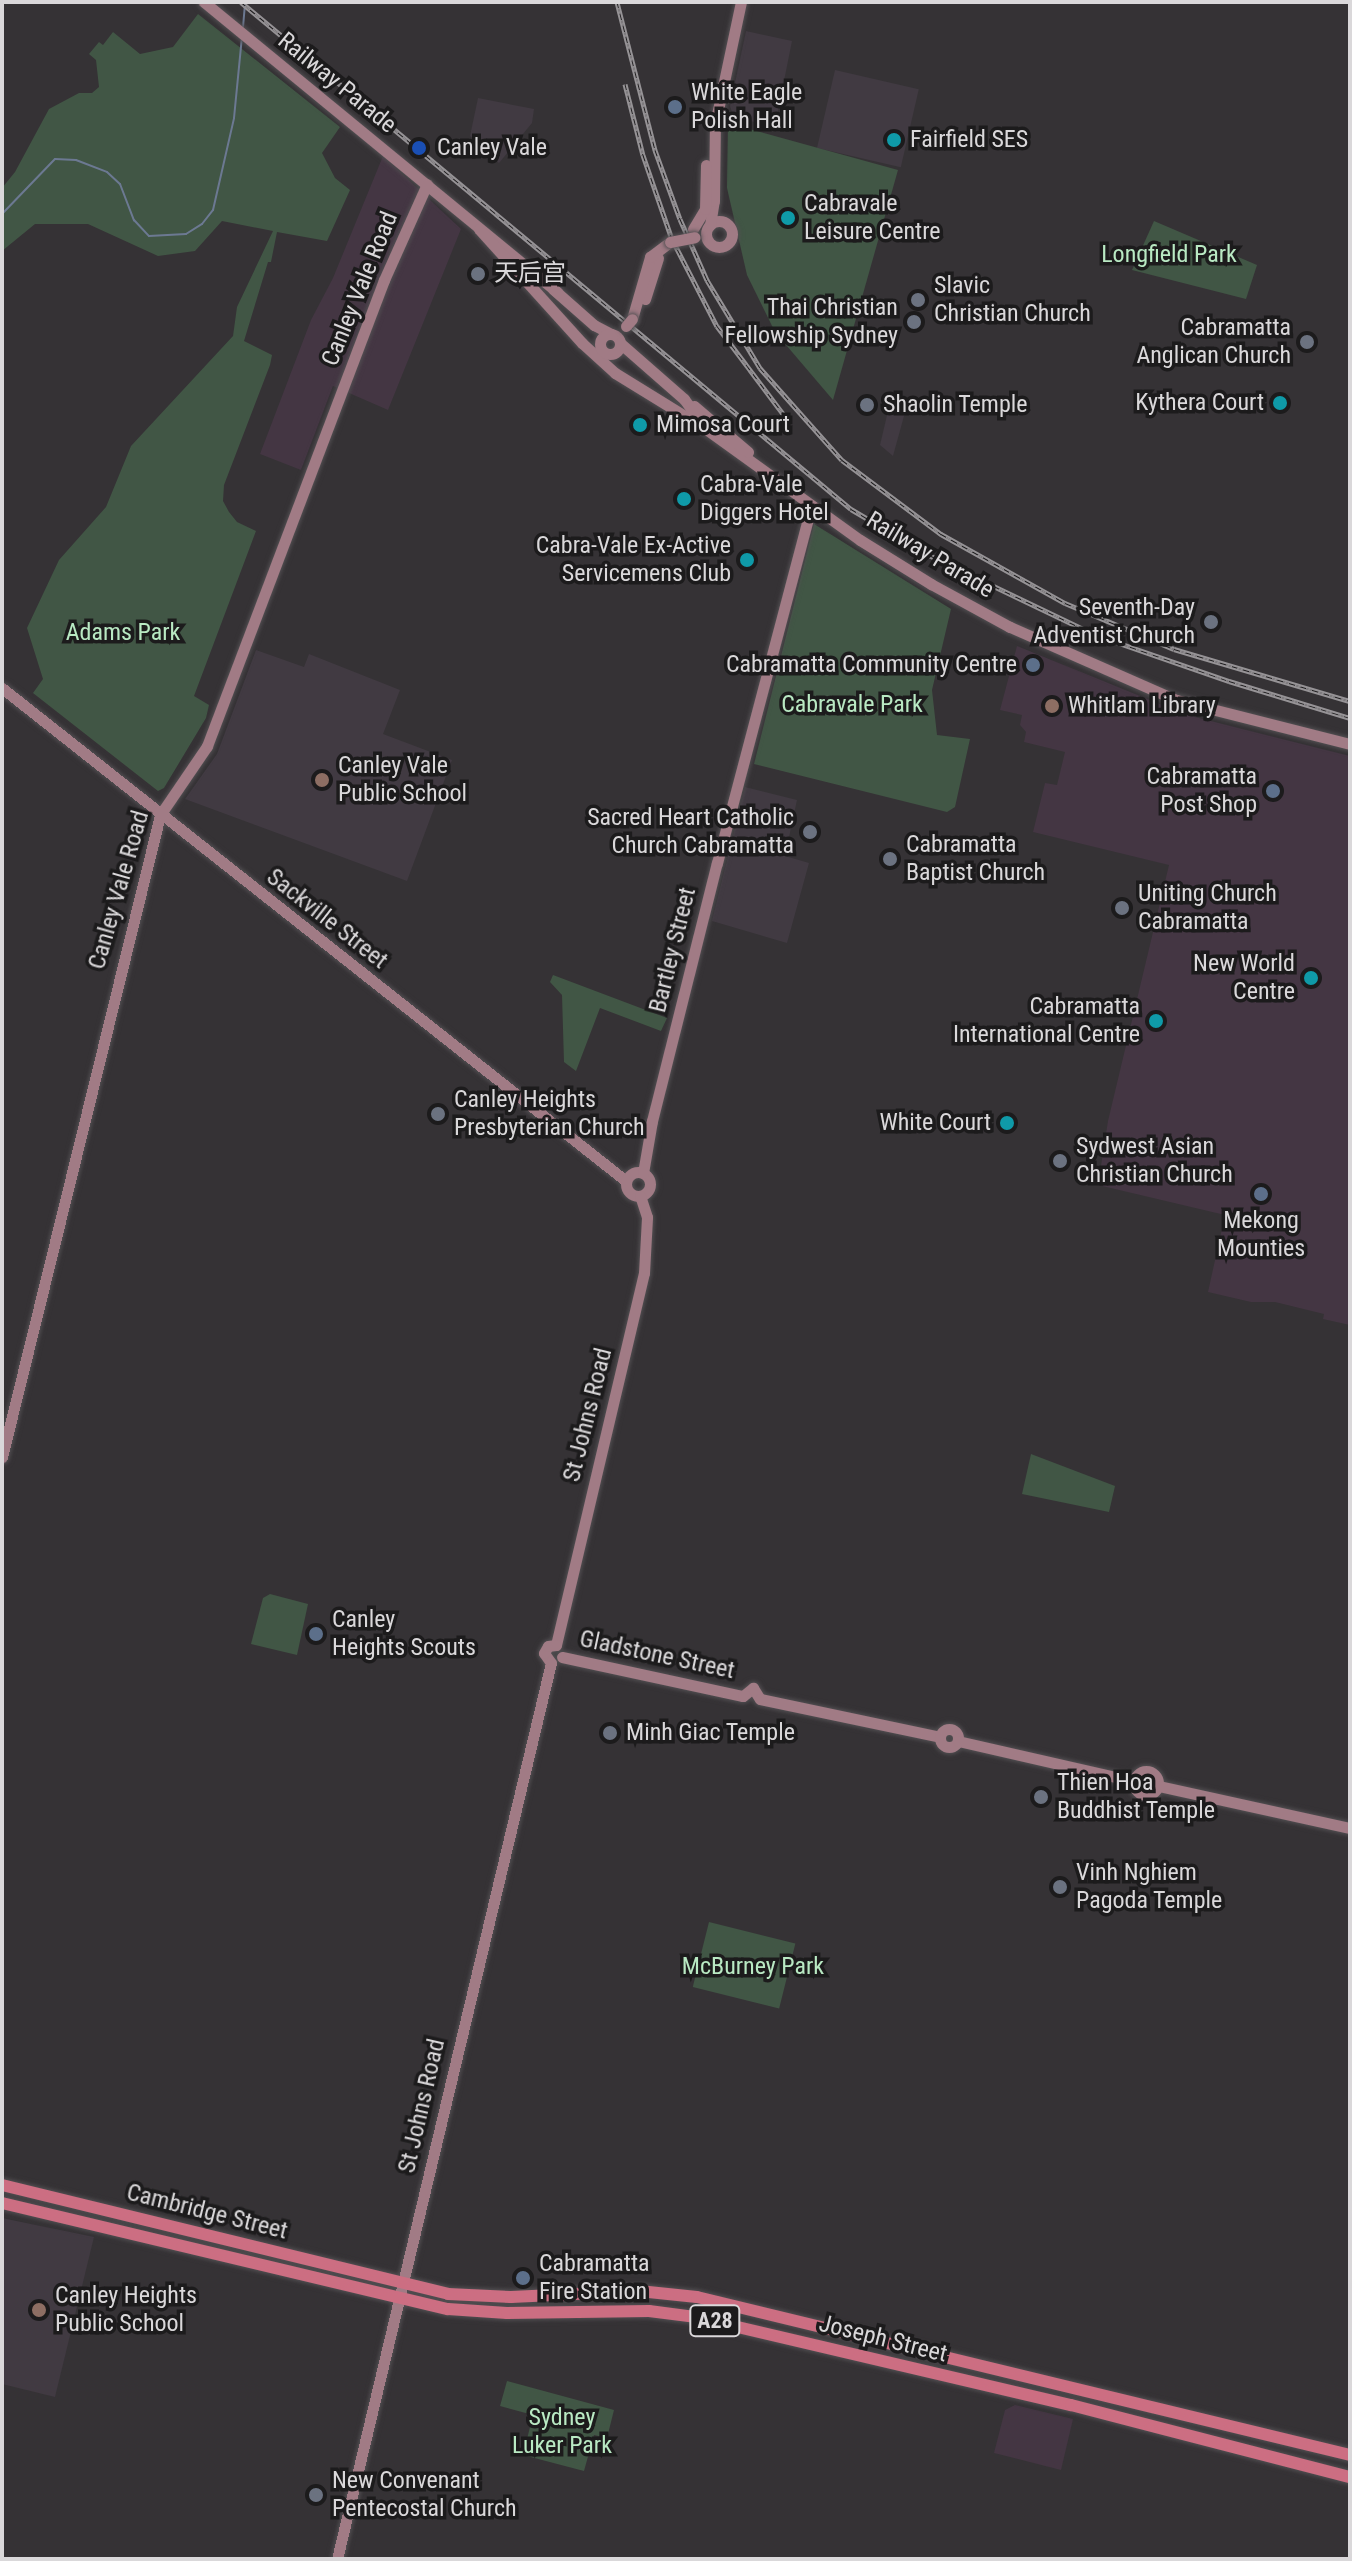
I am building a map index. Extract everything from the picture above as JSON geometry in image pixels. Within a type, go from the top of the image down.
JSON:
[{"type":"highway","name":"Cambridge Street","points":[[2,2185],[402,2284]]},
{"type":"highway","name":"Cambridge Street","points":[[2,2203],[398,2300]]},
{"type":"highway","name":"Joseph Street","points":[[402,2284],[482,2297],[639,2291],[689,2295],[1350,2455]]},
{"type":"highway","name":"Joseph Street","points":[[398,2300],[482,2312],[635,2310],[695,2317],[1071,2405],[1350,2477]]},
{"type":"main road","name":"Railway Parade","points":[[204,2],[557,292]]},
{"type":"main road","points":[[605,350],[617,352],[616,338],[645,299],[661,252],[686,235],[705,209],[707,159],[741,2]]},
{"type":"main road","points":[[709,242],[714,197],[716,118]]},
{"type":"main road","name":"Canley Vale Road","points":[[2,1457],[160,815],[207,746],[384,280],[427,184]]},
{"type":"main road","points":[[686,235],[719,247],[729,242],[732,234],[714,197]]},
{"type":"main road","points":[[629,322],[652,254],[720,221],[728,224]]},
{"type":"main road","name":"Railway Parade","points":[[483,232],[502,257],[615,373],[706,429],[811,506],[931,584],[1010,627],[1188,704],[1350,744]]},
{"type":"main road","points":[[483,232],[519,262],[547,305]]},
{"type":"main road","points":[[502,257],[557,292],[616,338],[684,399],[706,429]]},
{"type":"main road","points":[[640,291],[652,274]]},
{"type":"main road","points":[[588,319],[605,350],[627,356],[645,366]]},
{"type":"main road","points":[[605,350],[602,337],[616,338]]},
{"type":"main road","name":"Railway Parade","points":[[684,399],[735,440],[770,476]]},
{"type":"main road","name":"Bartley Street","points":[[643,1173],[652,1121],[811,506]]},
{"type":"main road","name":"Sackville Street","points":[[2,688],[626,1181]]},
{"type":"main road","points":[[635,1172],[643,1173],[650,1185],[640,1196],[629,1192],[626,1181],[635,1172]]},
{"type":"main road","name":"St Johns Road","points":[[556,1645],[644,1273],[647,1217],[640,1196]]},
{"type":"main road","points":[[556,1645],[562,1649],[562,1657],[551,1663],[544,1653],[548,1646],[556,1645]]},
{"type":"main road","name":"Gladstone Street","points":[[562,1657],[743,1696],[753,1688],[760,1699],[940,1737],[944,1731],[952,1730],[958,1741],[1133,1781]]},
{"type":"main road","name":"St Johns Road","points":[[337,2559],[551,1663]]},
{"type":"main road","points":[[1149,1771],[1157,1778],[1159,1786],[1152,1794],[1144,1796],[1136,1791],[1133,1781],[1140,1772],[1149,1771]]},
{"type":"main road","points":[[1159,1786],[1350,1828]]},
{"type":"shaded area","points":[[746,31],[792,41],[775,126],[734,118],[730,106]]},
{"type":"shaded area","points":[[835,70],[919,89],[901,167],[817,148]]},
{"type":"shaded area","points":[[478,98],[534,109],[532,123],[499,163],[470,136]]},
{"type":"shaded area","points":[[383,156],[461,229],[388,410],[333,386],[301,470],[260,454],[311,320],[333,278]]},
{"type":"shaded area","points":[[892,394],[909,398],[893,456],[880,445]]},
{"type":"shaded area","points":[[1017,646],[1187,715],[1350,756],[1350,1325],[1323,1319],[1324,1314],[1275,1302],[1251,1302],[1208,1292],[1225,1215],[1098,1185],[1108,1121],[1169,865],[1033,832],[1045,783],[1057,785],[1065,752],[1024,742],[1026,732],[1020,725],[1022,715],[1000,710]]},
{"type":"shaded area","name":"Canley Vale Public School","points":[[256,650],[304,667],[309,654],[400,690],[383,734],[452,760],[407,881],[185,799],[217,754]]},
{"type":"shaded area","points":[[745,787],[797,800],[785,856],[809,863],[787,943],[712,921]]},
{"type":"shaded area","name":"Canley Heights Public School","points":[[2,2218],[94,2237],[55,2397],[2,2384]]},
{"type":"shaded area","points":[[1015,2405],[1073,2419],[1061,2470],[994,2453],[1005,2410]]},
{"type":"green space","name":"Adams Park","points":[[198,14],[340,127],[322,153],[335,178],[350,190],[327,241],[277,232],[271,262],[268,262],[244,341],[272,355],[270,365],[224,485],[223,501],[229,512],[237,522],[256,531],[194,696],[209,705],[206,718],[164,788],[158,791],[33,693],[43,679],[27,628],[59,560],[106,507],[131,446],[233,336],[237,307],[273,231],[222,221],[195,251],[158,256],[88,224],[35,224],[2,251],[2,188],[15,172],[49,109],[79,93],[92,93],[99,87],[96,60],[89,54],[99,42],[103,45],[113,32],[140,54],[173,47]]},
{"type":"green space","points":[[728,123],[898,170],[833,400],[775,332],[747,275],[727,188]]},
{"type":"green space","name":"Longfield Park","points":[[1154,221],[1257,265],[1246,299],[1132,270]]},
{"type":"green space","name":"Cabravale Park","points":[[814,524],[951,609],[932,690],[937,735],[970,739],[955,807],[947,812],[754,764]]},
{"type":"green space","points":[[553,975],[667,1018],[661,1031],[600,1008],[576,1071],[564,1062],[562,995],[550,982]]},
{"type":"green space","points":[[1031,1454],[1115,1486],[1109,1512],[1022,1494]]},
{"type":"green space","points":[[270,1594],[308,1604],[297,1655],[251,1644],[263,1598]]},
{"type":"green space","name":"McBurney Park","points":[[709,1922],[795,1944],[779,2009],[693,1987]]},
{"type":"green space","name":"Sydney Luker Park","points":[[507,2381],[614,2410],[607,2438],[594,2435],[584,2471],[523,2455],[533,2415],[500,2406]]},
{"type":"waterway","points":[[243,27],[245,2]]},
{"type":"waterway","points":[[2,214],[55,159],[76,160],[107,172],[120,184],[134,220],[149,236],[186,234],[202,224],[213,210],[234,118],[242,37]]},
{"type":"railway","points":[[241,2],[851,509],[929,555],[1096,635],[1229,681],[1350,718]]},
{"type":"railway","points":[[617,2],[655,150],[680,219],[707,280],[760,368],[842,460],[941,534],[1065,603],[1174,649],[1350,701]]},
{"type":"railway","points":[[625,84],[643,155],[672,239],[717,326],[784,415]]},
{"type":"place","name":"White Eagle Polish Hall","points":[[675,107]]},
{"type":"place","name":"Fairfield SES","points":[[894,140]]},
{"type":"place","name":"Canley Vale","points":[[419,148]]},
{"type":"place","name":"Cabravale Leisure Centre","points":[[788,218]]},
{"type":"place","name":"天后宫","points":[[478,274]]},
{"type":"place","name":"Slavic Christian Church","points":[[918,300]]},
{"type":"place","name":"Thai Christian Fellowship Sydney","points":[[914,322]]},
{"type":"place","name":"Cabramatta Anglican Church","points":[[1307,342]]},
{"type":"place","name":"Kythera Court","points":[[1280,403]]},
{"type":"place","name":"Shaolin Temple","points":[[867,405]]},
{"type":"place","name":"Mimosa Court","points":[[640,425]]},
{"type":"place","name":"Cabra-Vale Diggers Hotel","points":[[684,499]]},
{"type":"place","name":"Cabra-Vale Ex-Active Servicemens Club","points":[[747,560]]},
{"type":"place","name":"Seventh-Day Adventist Church","points":[[1211,622]]},
{"type":"place","name":"Cabramatta Community Centre","points":[[1033,665]]},
{"type":"place","name":"Whitlam Library","points":[[1052,706]]},
{"type":"place","name":"Canley Vale Public School","points":[[322,780]]},
{"type":"place","name":"Cabramatta Post Shop","points":[[1273,791]]},
{"type":"place","name":"Sacred Heart Catholic Church Cabramatta","points":[[810,832]]},
{"type":"place","name":"Cabramatta Baptist Church","points":[[890,859]]},
{"type":"place","name":"Uniting Church Cabramatta","points":[[1122,908]]},
{"type":"place","name":"New World Centre","points":[[1311,978]]},
{"type":"place","name":"Cabramatta International Centre","points":[[1156,1021]]},
{"type":"place","name":"Canley Heights Presbyterian Church","points":[[438,1114]]},
{"type":"place","name":"White Court","points":[[1007,1123]]},
{"type":"place","name":"Sydwest Asian Christian Church","points":[[1060,1161]]},
{"type":"place","name":"Mekong Mounties","points":[[1261,1194]]},
{"type":"place","name":"Canley Heights Scouts","points":[[316,1634]]},
{"type":"place","name":"Minh Giac Temple","points":[[610,1733]]},
{"type":"place","name":"Thien Hoa Buddhist Temple","points":[[1041,1797]]},
{"type":"place","name":"Vinh Nghiem Pagoda Temple","points":[[1060,1887]]},
{"type":"place","name":"Cabramatta Fire Station","points":[[523,2278]]},
{"type":"place","name":"Canley Heights Public School","points":[[39,2310]]},
{"type":"place","name":"New Convenant Pentecostal Church","points":[[316,2495]]}]
